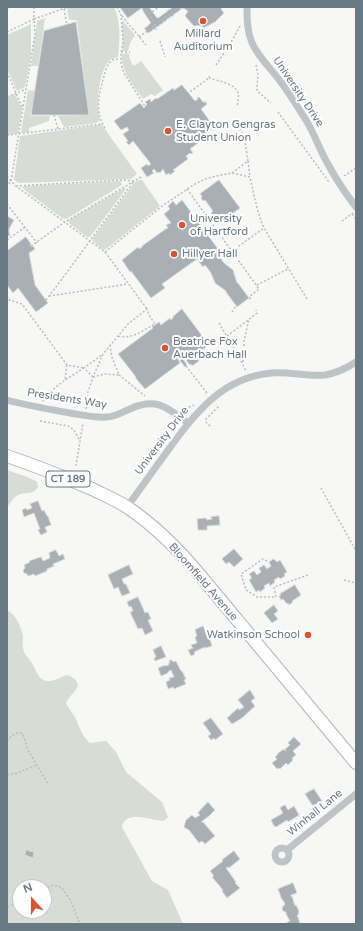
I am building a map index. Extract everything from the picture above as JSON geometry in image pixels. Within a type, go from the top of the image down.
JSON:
[{"type":"main road","name":"Bloomfield Avenue","points":[[7,456],[74,481],[104,495],[127,507],[154,528],[193,567],[356,763]]},
{"type":"street","name":"University Drive","points":[[247,7],[247,24],[254,46],[307,121],[328,166],[356,207]]},
{"type":"street","name":"University Drive","points":[[127,507],[188,423],[211,399],[228,386],[261,374],[282,372],[324,375],[336,372],[356,362]]},
{"type":"street","name":"Presidents Way","points":[[7,400],[48,409],[106,417],[120,414],[141,404],[152,404],[168,408],[188,423]]},
{"type":"street","name":"Winhall Lane","points":[[287,850],[356,794]]},
{"type":"path","points":[[7,8],[12,7]]},
{"type":"path","points":[[7,186],[11,181],[35,34],[34,7]]},
{"type":"path","points":[[7,32],[34,19],[68,7]]},
{"type":"path","points":[[117,7],[121,15],[146,45]]},
{"type":"path","points":[[144,7],[152,19],[156,30]]},
{"type":"path","points":[[149,14],[159,7]]},
{"type":"path","points":[[139,37],[180,7]]},
{"type":"path","points":[[64,8],[67,25]]},
{"type":"path","points":[[121,15],[123,41],[121,59],[124,73],[145,106]]},
{"type":"path","points":[[216,65],[240,26]]},
{"type":"path","points":[[160,41],[165,57]]},
{"type":"path","points":[[121,52],[130,52]]},
{"type":"path","points":[[105,128],[102,124],[98,105],[100,89],[109,62],[121,59]]},
{"type":"path","points":[[256,65],[258,74],[257,90],[271,103]]},
{"type":"path","points":[[7,72],[23,109]]},
{"type":"path","points":[[187,94],[209,77],[234,87],[238,95],[238,106]]},
{"type":"path","points":[[7,97],[26,89]]},
{"type":"path","points":[[278,112],[331,185]]},
{"type":"path","points":[[54,115],[58,129]]},
{"type":"path","points":[[237,122],[237,125],[243,133],[256,207],[264,228],[307,299]]},
{"type":"path","points":[[7,136],[102,124]]},
{"type":"path","points":[[232,174],[248,160]]},
{"type":"path","points":[[341,178],[356,168]]},
{"type":"path","points":[[105,252],[162,206],[195,184],[216,176],[232,174],[250,177]]},
{"type":"path","points":[[7,176],[16,186],[105,252],[147,309],[149,315],[156,324],[132,336],[118,336]]},
{"type":"path","points":[[32,246],[65,222],[141,177]]},
{"type":"path","points":[[16,186],[122,180],[134,181]]},
{"type":"path","points":[[46,300],[134,181]]},
{"type":"path","points":[[187,189],[257,285],[259,289],[250,296],[251,302]]},
{"type":"path","points":[[7,204],[37,242]]},
{"type":"path","points":[[342,221],[356,211]]},
{"type":"path","points":[[352,214],[356,219]]},
{"type":"path","points":[[7,240],[25,227]]},
{"type":"path","points":[[232,251],[264,228]]},
{"type":"path","points":[[257,285],[288,269]]},
{"type":"path","points":[[48,296],[128,284]]},
{"type":"path","points":[[7,296],[9,300],[22,304],[67,365],[84,368],[94,377]]},
{"type":"path","points":[[232,312],[236,306]]},
{"type":"path","points":[[42,403],[46,394],[103,354],[128,324],[147,309]]},
{"type":"path","points":[[227,336],[257,314],[256,310]]},
{"type":"path","points":[[243,364],[244,341],[249,319]]},
{"type":"path","points":[[218,323],[227,336],[246,371]]},
{"type":"path","points":[[110,346],[112,357],[119,375],[147,397]]},
{"type":"path","points":[[85,411],[88,392],[103,354]]},
{"type":"path","points":[[65,380],[67,365]]},
{"type":"path","points":[[186,366],[206,393],[201,398]]},
{"type":"path","points":[[94,377],[105,374],[119,375]]},
{"type":"path","points":[[179,407],[187,408],[194,406],[197,402]]},
{"type":"path","points":[[210,426],[206,422],[206,419],[218,407],[214,402]]},
{"type":"path","points":[[76,466],[84,420]]},
{"type":"path","points":[[40,421],[68,426],[74,430],[80,441]]},
{"type":"path","points":[[321,488],[356,551]]},
{"type":"path","points":[[267,561],[263,559],[241,574],[246,590],[257,597],[276,597],[274,587],[308,575]]},
{"type":"path","points":[[344,580],[356,583]]},
{"type":"path","points":[[7,741],[14,734],[23,734],[28,750],[48,784]]},
{"type":"path","points":[[7,775],[17,773],[37,765]]},
{"type":"path","points":[[52,885],[61,887],[69,896],[80,924]]},
{"type":"shaded area","points":[[114,7],[119,25],[119,45],[118,57],[111,59],[103,71],[98,98],[100,120],[96,123],[64,127],[58,116],[89,115],[77,20],[69,20],[67,8]]},
{"type":"shaded area","points":[[45,18],[38,66],[31,66],[37,21]]},
{"type":"shaded area","points":[[122,21],[135,35],[130,43],[128,51],[122,51]]},
{"type":"shaded area","points":[[31,24],[31,54],[25,87],[17,91],[7,69],[7,35]]},
{"type":"shaded area","points":[[129,53],[130,60],[134,66],[141,61],[163,90],[155,96],[151,94],[143,99],[129,78],[122,61],[122,55]]},
{"type":"shaded area","points":[[28,90],[35,91],[30,116],[50,116],[49,121],[29,128],[29,132],[21,133]]},
{"type":"shaded area","points":[[15,94],[22,109],[18,133],[7,135],[7,98]]},
{"type":"shaded area","points":[[102,125],[137,174],[131,179],[19,183],[14,180],[20,136]]},
{"type":"shaded area","points":[[142,180],[160,206],[106,249],[102,249],[93,241],[93,238],[134,183]]},
{"type":"shaded area","points":[[121,181],[122,185],[66,219],[62,218],[22,187],[26,186]]},
{"type":"shaded area","points":[[124,188],[126,189],[90,237],[87,237],[69,223],[69,220]]},
{"type":"shaded area","points":[[7,470],[34,480],[37,482],[38,487],[34,491],[16,496],[7,507]]},
{"type":"shaded area","points":[[7,610],[13,615],[19,625],[23,636],[24,652],[41,678],[49,681],[67,675],[73,677],[76,681],[78,685],[66,703],[87,740],[90,743],[106,741],[116,752],[126,772],[162,802],[168,817],[164,821],[134,817],[128,818],[122,827],[152,881],[168,890],[183,924],[7,924]]},
{"type":"building","points":[[120,7],[143,7],[128,18]]},
{"type":"building","name":"Millard Auditorium","points":[[143,7],[149,7],[157,18],[173,7],[222,7],[221,9],[224,13],[215,22],[203,28],[201,25],[194,26],[185,16],[188,11],[183,8],[148,33],[144,28],[151,23],[143,11]]},
{"type":"building","points":[[76,22],[89,115],[31,115],[44,31]]},
{"type":"building","name":"E. Clayton Gengras Student Union","points":[[182,85],[195,101],[199,97],[204,103],[205,101],[207,104],[201,109],[214,127],[207,133],[206,132],[204,134],[205,135],[202,135],[198,140],[197,138],[196,140],[198,143],[190,149],[193,153],[186,156],[188,159],[173,170],[175,171],[170,175],[169,173],[166,175],[163,169],[160,173],[157,173],[154,169],[152,171],[154,173],[147,177],[141,168],[147,164],[148,166],[151,164],[133,141],[129,145],[126,142],[128,141],[123,134],[129,130],[127,127],[121,130],[114,121],[140,103],[144,108],[147,104],[145,102],[150,99],[151,102],[173,88],[174,90]]},
{"type":"building","points":[[219,180],[240,208],[221,222],[215,214],[213,215],[211,213],[213,211],[205,200],[203,201],[200,194]]},
{"type":"building","name":"Hillyer Hall","points":[[182,200],[221,253],[218,255],[224,263],[233,270],[237,283],[249,298],[237,307],[226,291],[215,283],[211,273],[205,265],[203,267],[197,259],[162,284],[165,288],[151,298],[122,260],[138,247],[139,249],[168,228],[166,225],[171,223],[164,214],[170,209],[168,206],[173,201],[176,205]]},
{"type":"building","points":[[7,216],[14,220],[9,229],[10,235],[7,237]]},
{"type":"building","points":[[26,237],[31,244],[30,245],[35,249],[29,253],[35,285],[48,303],[36,312],[18,288],[13,293],[7,285],[7,251]]},
{"type":"building","name":"Beatrice Fox Auerbach Hall","points":[[182,309],[209,345],[196,353],[199,361],[192,366],[182,355],[181,356],[187,365],[185,367],[177,358],[180,363],[145,389],[118,354],[159,322],[161,325],[170,318],[171,320]]},
{"type":"building","points":[[38,501],[42,511],[44,510],[48,516],[51,525],[45,527],[47,532],[41,535],[38,530],[40,529],[34,513],[24,517],[22,510],[32,508],[30,504]]},
{"type":"building","points":[[219,516],[220,525],[207,526],[207,530],[198,530],[197,519],[206,518],[207,520],[212,519],[211,517]]},
{"type":"building","points":[[234,549],[243,559],[234,567],[229,562],[226,564],[222,559]]},
{"type":"building","points":[[56,550],[59,556],[63,554],[65,559],[53,564],[54,566],[47,569],[47,571],[35,576],[34,574],[28,576],[24,573],[24,565],[30,562],[29,561],[41,557],[43,561],[50,558],[49,553]]},
{"type":"building","points":[[274,559],[277,562],[280,560],[287,572],[284,574],[285,576],[280,579],[279,577],[274,580],[275,582],[270,586],[269,583],[264,586],[265,588],[260,592],[259,590],[256,592],[249,580],[252,578],[249,574],[254,571],[257,575],[261,572],[259,568],[264,565],[267,569],[271,566],[269,562]]},
{"type":"building","points":[[129,565],[133,574],[122,579],[130,593],[122,596],[118,587],[114,589],[108,575]]},
{"type":"building","points":[[295,585],[301,595],[289,605],[283,599],[281,600],[279,596]]},
{"type":"building","points":[[138,597],[145,613],[148,612],[151,619],[148,620],[153,631],[145,635],[142,628],[138,629],[130,612],[133,611],[131,606],[129,607],[127,602]]},
{"type":"building","points":[[274,605],[278,611],[274,614],[278,619],[272,623],[264,613]]},
{"type":"building","points":[[203,626],[212,646],[205,647],[194,652],[195,654],[191,656],[188,650],[193,648],[191,645],[197,643],[195,630]]},
{"type":"building","points":[[161,646],[166,657],[155,661],[154,658],[156,657],[153,650]]},
{"type":"building","points":[[172,660],[173,662],[176,661],[182,671],[186,679],[184,680],[186,684],[174,689],[173,687],[168,689],[166,682],[170,680],[169,678],[174,677],[171,670],[161,676],[158,668],[169,665],[169,661]]},
{"type":"building","points":[[250,690],[255,698],[251,701],[255,706],[242,718],[232,724],[227,718],[238,708],[239,710],[244,707],[238,700]]},
{"type":"building","points":[[211,718],[223,734],[215,740],[214,738],[211,740],[208,736],[211,734],[203,723]]},
{"type":"building","points":[[294,737],[301,744],[293,751],[296,755],[292,758],[293,760],[288,765],[286,763],[280,769],[277,769],[272,763],[277,759],[275,757],[284,749],[285,751],[286,750],[285,749],[290,745],[288,743]]},
{"type":"building","points":[[314,789],[322,801],[313,806],[305,794]]},
{"type":"building","points":[[208,802],[215,810],[201,822],[203,822],[215,836],[205,844],[202,841],[199,843],[189,830],[184,827],[185,821],[192,815],[195,818],[200,815],[198,813]]},
{"type":"building","points":[[285,805],[288,810],[294,806],[299,815],[276,827],[271,820],[283,813],[280,808]]},
{"type":"building","points":[[26,850],[34,852],[33,858],[25,855]]},
{"type":"building","points":[[234,851],[240,859],[229,868],[226,868],[236,882],[235,883],[240,888],[227,898],[222,891],[223,890],[212,877],[214,876],[210,871]]},
{"type":"building","points":[[293,883],[297,893],[291,895],[291,897],[292,896],[295,906],[296,905],[299,911],[299,914],[297,915],[300,923],[287,924],[286,923],[290,921],[286,912],[283,911],[282,908],[285,904],[278,889]]},
{"type":"place","name":"Millard Auditorium","points":[[203,21]]},
{"type":"place","name":"E. Clayton Gengras Student Union","points":[[168,131]]},
{"type":"place","name":"University of Hartford","points":[[182,225]]},
{"type":"place","name":"Hillyer Hall","points":[[174,254]]},
{"type":"place","name":"Beatrice Fox Auerbach Hall","points":[[165,348]]},
{"type":"place","name":"Watkinson School","points":[[308,635]]}]
